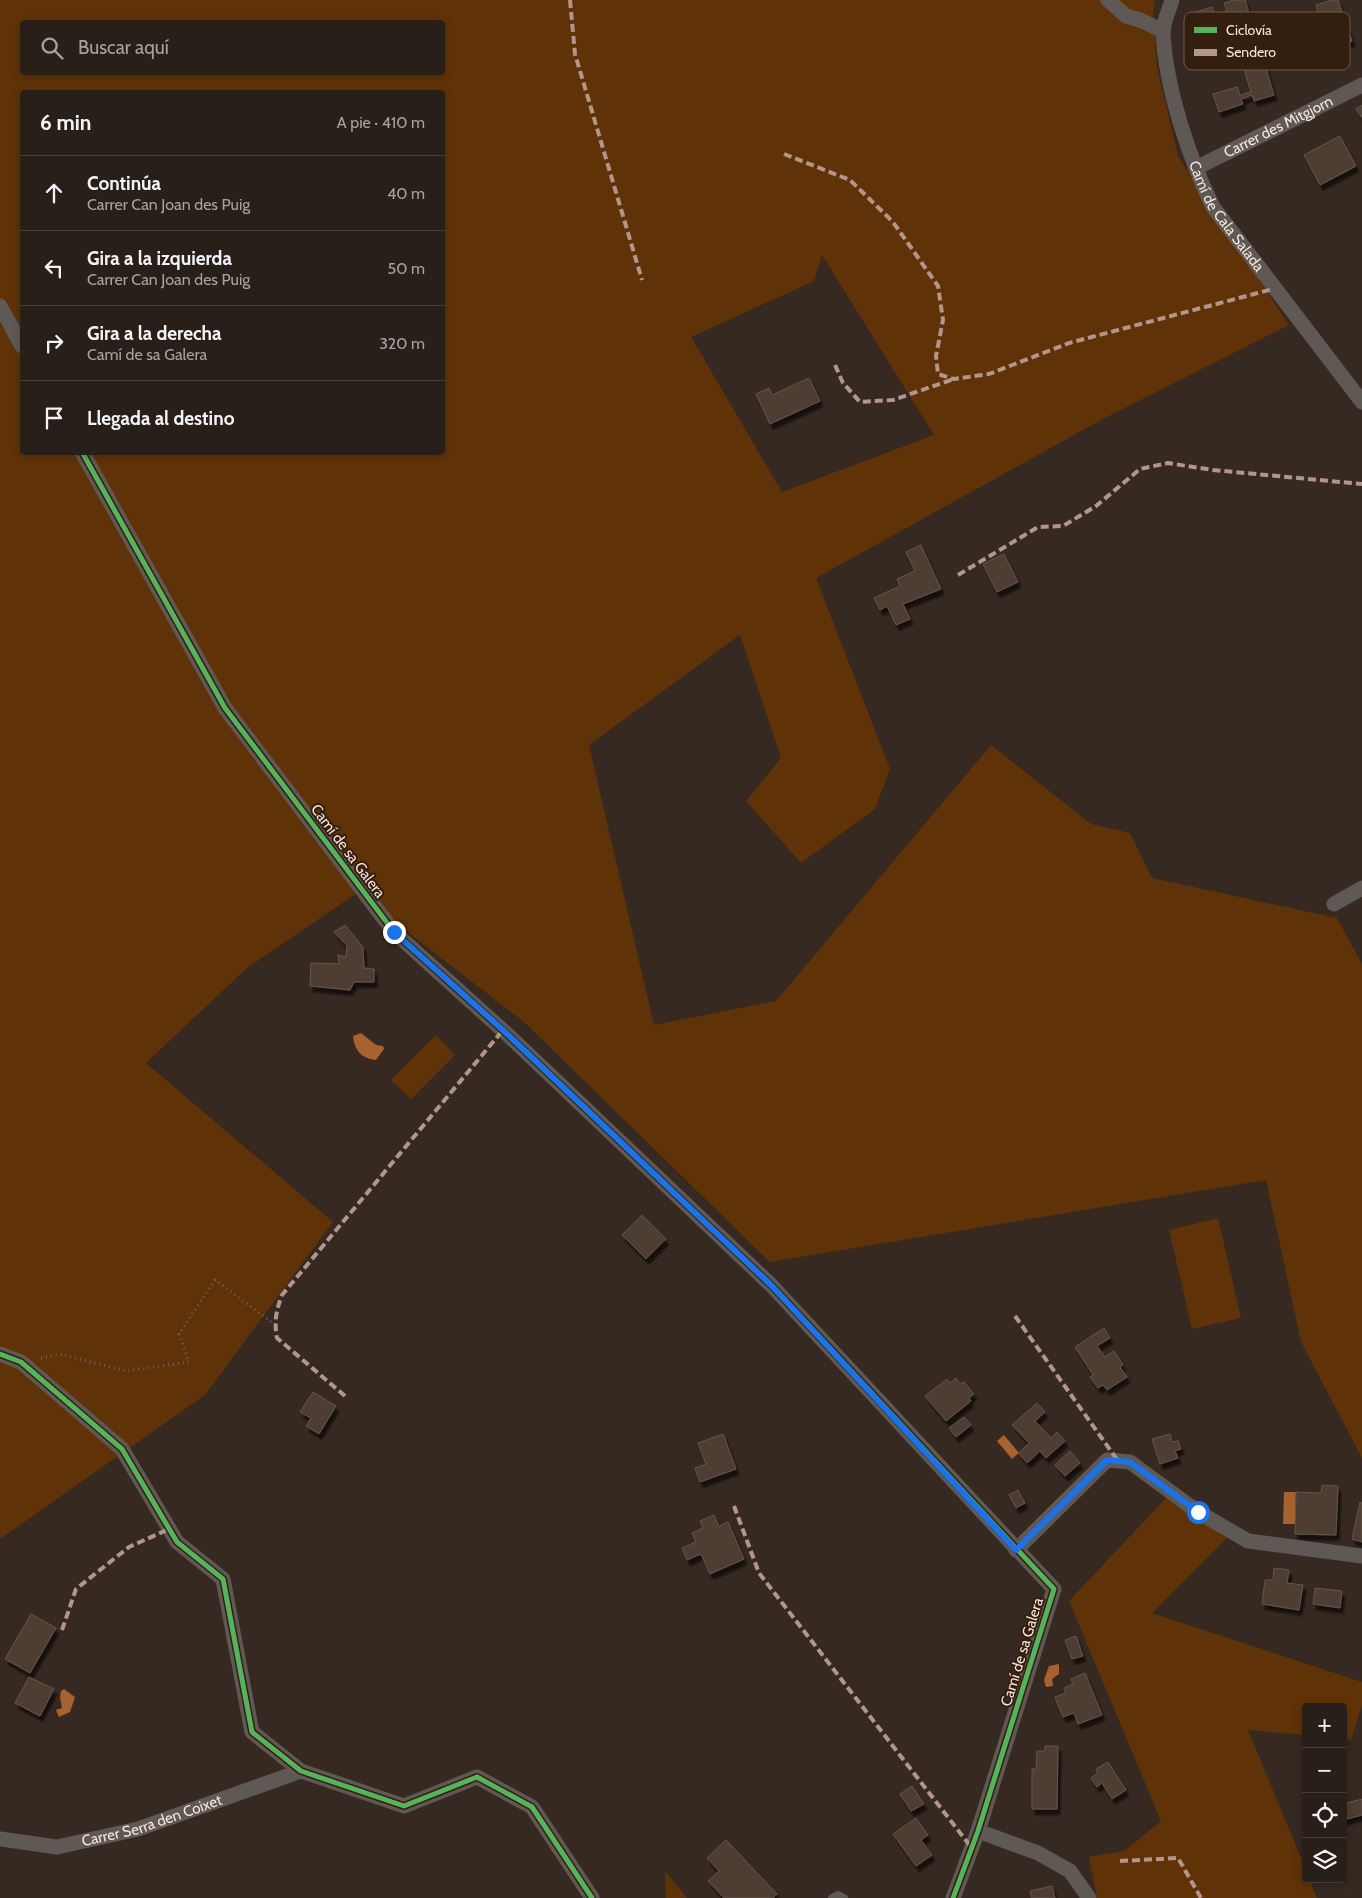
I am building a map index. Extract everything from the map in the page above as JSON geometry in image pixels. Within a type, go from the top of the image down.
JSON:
[{"type":"street","points":[[1110,0],[1126,16],[1140,20],[1163,32]]},
{"type":"street","name":"Camí de Cala Salada","points":[[1172,0],[1163,32],[1179,118],[1196,168],[1213,207],[1362,402]]},
{"type":"street","name":"Carrer des Mitgjorn","points":[[1196,168],[1362,84]]},
{"type":"street","points":[[0,306],[20,342]]},
{"type":"street","name":"Camí de sa Galera","points":[[84,455],[226,708],[394,932],[503,1030],[772,1286],[1054,1589],[978,1831],[953,1898]]},
{"type":"street","points":[[1334,904],[1362,888]]},
{"type":"street","points":[[0,1354],[21,1362],[122,1449],[177,1542],[223,1579],[252,1732],[301,1771],[404,1806],[477,1777],[532,1807],[592,1898]]},
{"type":"street","points":[[1016,1550],[1107,1460],[1130,1462],[1198,1512],[1248,1541],[1362,1556]]},
{"type":"street","name":"Carrer Serra den Coixet","points":[[0,1839],[57,1847],[138,1829],[301,1771]]},
{"type":"street","points":[[978,1831],[1038,1853],[1070,1871],[1089,1898]]},
{"type":"lane","points":[[832,1898],[838,1895],[844,1898]]},
{"type":"path","points":[[21,1362],[59,1354],[126,1371],[189,1362],[179,1334],[215,1280],[274,1324]]},
{"type":"shaded area","points":[[0,0],[1155,0],[1153,11],[1157,67],[1178,156],[1289,325],[1103,419],[816,578],[890,769],[875,809],[801,863],[746,801],[781,758],[740,635],[589,745],[654,1025],[776,1001],[991,745],[1091,824],[1130,833],[1152,878],[1337,918],[1362,964],[1362,1458],[1301,1342],[1266,1180],[770,1262],[524,1022],[357,893],[247,968],[146,1063],[333,1222],[205,1395],[0,1539]],"holes":[[[822,255],[934,435],[782,492],[691,337],[814,281]]]},
{"type":"shaded area","points":[[361,1033],[376,1045],[383,1046],[384,1049],[376,1060],[363,1056],[355,1046],[353,1036]]},
{"type":"shaded area","points":[[436,1035],[455,1055],[411,1099],[391,1080]]},
{"type":"shaded area","points":[[1218,1218],[1241,1318],[1192,1329],[1169,1230]]},
{"type":"shaded area","points":[[1004,1435],[1019,1453],[1012,1459],[997,1441]]},
{"type":"shaded area","points":[[1284,1492],[1296,1492],[1295,1524],[1283,1524]]},
{"type":"shaded area","points":[[1168,1496],[1227,1538],[1152,1613],[1362,1682],[1362,1704],[1351,1740],[1347,1740],[1347,1703],[1302,1703],[1302,1735],[1248,1730],[1302,1860],[1302,1883],[1311,1883],[1317,1898],[1097,1898],[1089,1857],[1124,1851],[1161,1821],[1069,1601]]},
{"type":"shaded area","points":[[1059,1664],[1059,1674],[1052,1679],[1053,1686],[1046,1687],[1044,1680],[1049,1666]]},
{"type":"shaded area","points":[[64,1689],[75,1697],[70,1712],[59,1717],[56,1710],[62,1708],[60,1698],[61,1691]]},
{"type":"shaded area","points":[[665,1871],[687,1898],[666,1898]]},
{"type":"building","points":[[1234,0],[1245,0],[1249,12],[1224,12],[1227,11],[1224,3]]},
{"type":"building","points":[[1338,0],[1342,12],[1318,12],[1316,5]]},
{"type":"building","points":[[1212,7],[1214,12],[1196,12]]},
{"type":"building","points":[[1244,70],[1266,70],[1274,95],[1254,101],[1252,95],[1241,99],[1243,104],[1219,112],[1213,94],[1237,87],[1240,95],[1251,92]]},
{"type":"building","points":[[1362,105],[1362,118],[1356,109]]},
{"type":"building","points":[[1340,136],[1356,166],[1320,185],[1304,155]]},
{"type":"building","points":[[809,378],[820,401],[770,424],[756,394],[769,388],[772,395]]},
{"type":"building","points":[[921,545],[941,589],[903,604],[910,619],[896,625],[887,606],[880,610],[874,598],[900,586],[897,579],[915,571],[906,552]]},
{"type":"building","points":[[1004,554],[1018,582],[997,592],[983,564]]},
{"type":"building","points":[[345,925],[363,947],[364,968],[374,969],[374,982],[354,982],[350,990],[310,986],[311,963],[339,964],[338,955],[346,957],[347,946],[334,932]]},
{"type":"building","points":[[642,1215],[666,1239],[646,1259],[622,1235]]},
{"type":"building","points":[[1104,1328],[1110,1338],[1097,1346],[1105,1357],[1114,1351],[1123,1365],[1120,1367],[1127,1377],[1107,1390],[1103,1385],[1098,1388],[1090,1377],[1093,1375],[1075,1347]]},
{"type":"building","points":[[956,1378],[960,1384],[964,1382],[974,1394],[969,1398],[971,1401],[946,1421],[925,1396],[947,1379],[950,1383]]},
{"type":"building","points":[[313,1392],[336,1406],[319,1434],[306,1426],[311,1418],[300,1412]]},
{"type":"building","points":[[1037,1403],[1045,1412],[1035,1421],[1051,1438],[1057,1432],[1065,1441],[1046,1458],[1040,1451],[1027,1463],[1019,1453],[1029,1443],[1012,1425]]},
{"type":"building","points":[[964,1417],[971,1425],[956,1437],[949,1428]]},
{"type":"building","points":[[723,1434],[736,1469],[700,1482],[695,1468],[706,1464],[698,1443]]},
{"type":"building","points":[[1170,1434],[1172,1442],[1178,1441],[1181,1449],[1175,1451],[1178,1458],[1160,1464],[1152,1439]]},
{"type":"building","points":[[1070,1451],[1080,1463],[1065,1476],[1055,1465]]},
{"type":"building","points":[[1322,1485],[1338,1486],[1336,1535],[1295,1534],[1296,1492],[1321,1493]]},
{"type":"building","points":[[1018,1490],[1025,1503],[1016,1508],[1009,1495]]},
{"type":"building","points":[[1360,1502],[1362,1503],[1362,1542],[1352,1539]]},
{"type":"building","points":[[714,1515],[719,1526],[728,1522],[744,1559],[710,1574],[701,1554],[687,1560],[682,1548],[696,1542],[692,1533],[703,1528],[700,1521]]},
{"type":"building","points":[[1274,1568],[1289,1570],[1287,1583],[1303,1585],[1299,1610],[1262,1604],[1265,1580],[1273,1580]]},
{"type":"building","points":[[1315,1588],[1342,1591],[1340,1608],[1313,1604]]},
{"type":"building","points":[[31,1614],[56,1628],[30,1673],[5,1659]]},
{"type":"building","points":[[1076,1636],[1083,1656],[1072,1659],[1065,1640]]},
{"type":"building","points":[[1085,1673],[1102,1715],[1078,1724],[1074,1713],[1063,1717],[1055,1697],[1066,1693],[1064,1688],[1073,1684],[1071,1679]]},
{"type":"building","points":[[29,1677],[54,1689],[40,1716],[15,1703]]},
{"type":"building","points":[[1045,1746],[1058,1746],[1057,1809],[1032,1809],[1032,1769],[1036,1769],[1037,1751],[1045,1751]]},
{"type":"building","points":[[1108,1762],[1126,1790],[1112,1799],[1102,1783],[1097,1787],[1091,1778],[1098,1773],[1096,1769]]},
{"type":"building","points":[[912,1786],[924,1804],[911,1811],[900,1794]]},
{"type":"building","points":[[1362,1799],[1362,1815],[1347,1819],[1347,1803]]},
{"type":"building","points":[[916,1818],[928,1835],[921,1840],[932,1855],[916,1866],[893,1834]]},
{"type":"building","points":[[726,1840],[777,1894],[773,1898],[724,1898],[708,1881],[719,1871],[707,1858]]},
{"type":"building","points":[[1052,1886],[1055,1898],[1032,1898],[1030,1891]]},
{"type":"marked path","points":[[570,0],[575,54],[642,280]]},
{"type":"marked path","points":[[784,154],[850,180],[893,222],[938,286],[943,320],[936,356],[938,374],[954,379],[989,374],[1069,343],[1273,289]]},
{"type":"marked path","points":[[835,365],[843,383],[860,402],[893,400],[954,379]]},
{"type":"marked path","points":[[958,575],[1038,527],[1063,526],[1096,506],[1140,469],[1168,463],[1213,470],[1362,484]]},
{"type":"marked path","points":[[345,1396],[277,1338],[276,1316],[282,1295],[503,1030]]},
{"type":"marked path","points":[[1015,1316],[1118,1461]]},
{"type":"marked path","points":[[734,1506],[759,1573],[971,1847]]},
{"type":"marked path","points":[[62,1630],[76,1589],[129,1547],[169,1529]]},
{"type":"marked path","points":[[1120,1861],[1178,1858],[1201,1898]]},
{"type":"cycle path","points":[[84,455],[225,708],[394,932],[508,1035],[772,1286],[1054,1589],[978,1831],[953,1898]]},
{"type":"cycle path","points":[[0,1354],[21,1362],[122,1449],[177,1542],[223,1579],[252,1732],[301,1771],[404,1806],[477,1777],[532,1807],[592,1898]]},
{"type":"route","points":[[394,932],[503,1030],[772,1286],[1016,1550],[1107,1460],[1130,1462],[1198,1512]]}]
